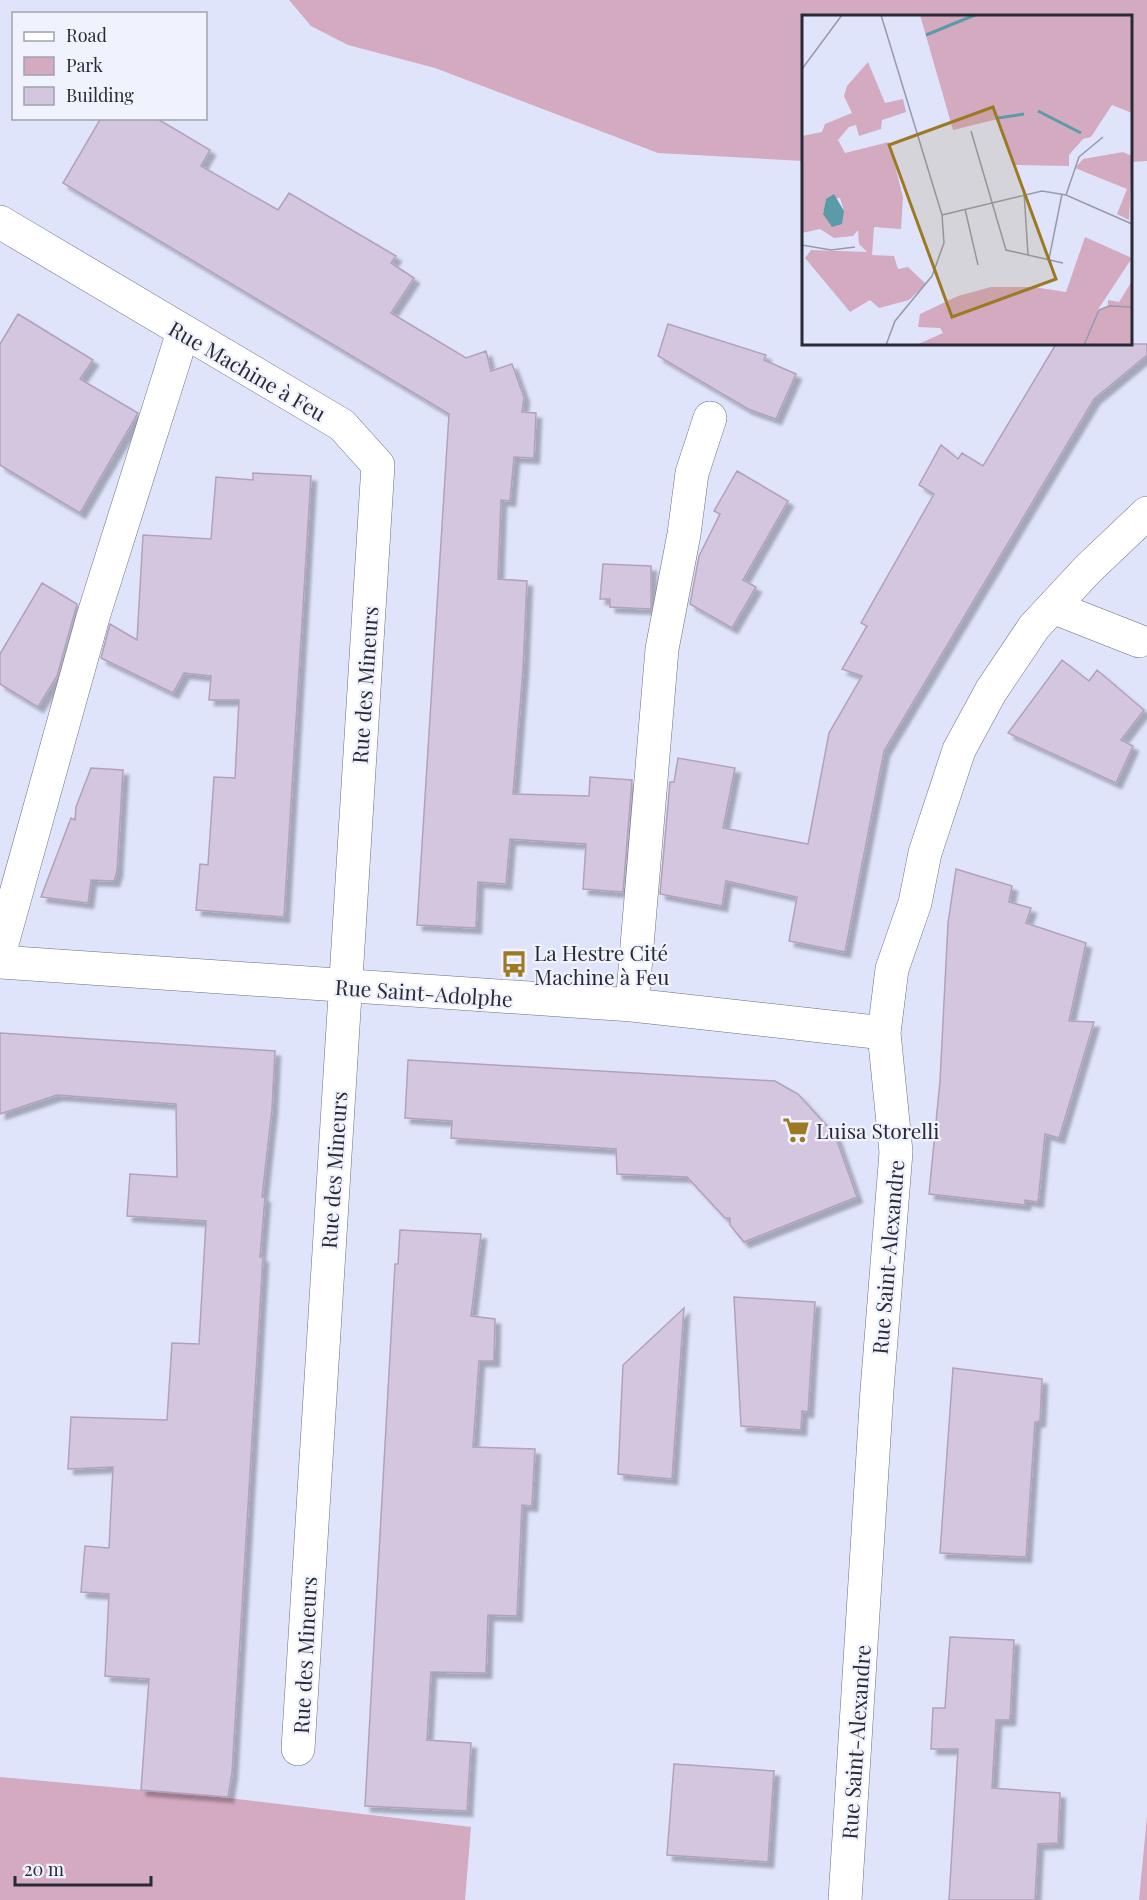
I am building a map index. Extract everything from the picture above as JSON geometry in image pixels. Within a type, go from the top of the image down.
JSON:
[{"type":"street","name":"Rue Machine à Feu","points":[[0,222],[342,425],[378,465],[370,590]]},
{"type":"street","points":[[0,951],[93,617],[183,332]]},
{"type":"street","points":[[632,1005],[662,649],[684,534],[692,473],[710,418]]},
{"type":"street","name":"Rue Saint-Alexandre","points":[[845,1900],[877,1390],[896,1152],[884,1033],[892,969],[915,903],[925,853],[959,750],[1014,654],[1034,627],[1055,608],[1088,569],[1147,513]]},
{"type":"street","name":"Rue des Mineurs","points":[[298,1749],[370,590]]},
{"type":"street","points":[[1055,608],[1139,641]]},
{"type":"street","name":"Rue Saint-Adolphe","points":[[0,963],[632,1005],[884,1033]]},
{"type":"green space","points":[[289,0],[1147,0],[1147,161],[1132,162],[1132,15],[802,15],[802,161],[658,153],[435,68],[348,45],[311,26]]},
{"type":"green space","points":[[0,1777],[220,1797],[471,1827],[465,1900],[0,1900]]},
{"type":"green space","points":[[1147,1816],[1147,1900],[1139,1900]]},
{"type":"building","points":[[100,120],[159,120],[210,150],[201,166],[278,210],[289,193],[396,256],[391,263],[414,278],[391,313],[466,358],[486,351],[491,371],[512,364],[524,397],[522,412],[536,413],[534,458],[514,457],[510,501],[501,500],[498,579],[527,581],[523,670],[513,794],[589,796],[590,777],[632,780],[623,892],[583,889],[586,844],[510,839],[506,884],[478,882],[476,928],[417,925],[449,414],[63,183]]},
{"type":"building","points":[[18,314],[93,360],[80,379],[138,413],[80,513],[0,465],[0,344]]},
{"type":"building","points":[[668,324],[766,355],[764,360],[796,374],[776,419],[748,409],[658,356]]},
{"type":"building","points":[[1147,344],[1147,355],[1094,399],[884,751],[845,952],[789,941],[797,897],[726,881],[722,906],[660,894],[670,782],[674,782],[678,758],[735,768],[723,828],[808,844],[829,733],[862,676],[842,669],[867,626],[861,623],[934,494],[919,485],[941,445],[958,459],[962,453],[983,466],[1055,345]]},
{"type":"building","points":[[737,471],[788,501],[743,580],[756,587],[732,628],[690,604],[699,556],[720,514],[714,511]]},
{"type":"building","points":[[253,473],[311,476],[284,917],[196,910],[200,864],[208,865],[214,777],[235,778],[239,700],[209,700],[211,676],[184,673],[173,693],[101,658],[110,624],[137,640],[143,535],[211,539],[216,477],[253,480]]},
{"type":"building","points":[[603,564],[651,566],[651,609],[610,607],[610,599],[600,599]]},
{"type":"building","points":[[42,583],[77,604],[57,676],[38,707],[0,684],[0,654]]},
{"type":"building","points":[[1062,660],[1089,681],[1097,670],[1144,710],[1121,740],[1133,746],[1116,783],[1008,733]]},
{"type":"building","points":[[91,768],[123,770],[117,871],[114,881],[91,880],[88,903],[41,897],[71,818],[75,820],[76,807]]},
{"type":"building","points":[[956,869],[1012,886],[1009,902],[1031,908],[1026,923],[1086,943],[1069,1021],[1094,1022],[1059,1138],[1045,1134],[1038,1202],[1025,1200],[1025,1205],[929,1194],[940,1081],[948,923]]},
{"type":"building","points":[[0,1033],[275,1051],[272,1109],[262,1197],[265,1197],[260,1257],[263,1257],[232,1773],[228,1797],[141,1790],[149,1679],[105,1676],[109,1594],[81,1592],[85,1546],[109,1548],[113,1467],[68,1469],[71,1417],[167,1420],[172,1343],[199,1344],[206,1221],[127,1216],[130,1174],[177,1177],[176,1104],[57,1095],[0,1114]]},
{"type":"building","points":[[408,1060],[775,1081],[798,1094],[835,1135],[857,1197],[744,1242],[730,1225],[730,1218],[725,1218],[687,1177],[617,1174],[616,1149],[451,1138],[452,1121],[405,1118]]},
{"type":"building","points":[[400,1230],[481,1234],[471,1316],[495,1319],[494,1361],[479,1361],[473,1447],[535,1449],[532,1506],[522,1505],[517,1616],[488,1615],[486,1673],[431,1672],[427,1740],[471,1743],[467,1811],[365,1806],[395,1264],[398,1264]]},
{"type":"building","points":[[734,1297],[815,1302],[808,1412],[802,1411],[801,1430],[741,1426]]},
{"type":"building","points":[[684,1308],[672,1479],[618,1474],[623,1365]]},
{"type":"building","points":[[953,1368],[1042,1379],[1040,1421],[1035,1422],[1026,1557],[940,1553]]},
{"type":"building","points":[[950,1637],[1014,1640],[1010,1720],[996,1720],[992,1788],[1060,1793],[1058,1843],[1038,1844],[1035,1900],[949,1900],[958,1749],[931,1749],[933,1708],[945,1708]]},
{"type":"building","points":[[674,1764],[774,1771],[768,1862],[667,1855]]},
{"type":"place","name":"La Hestre Cité Machine à Feu","points":[[514,964]]},
{"type":"place","name":"Luisa Storelli","points":[[796,1130]]}]
